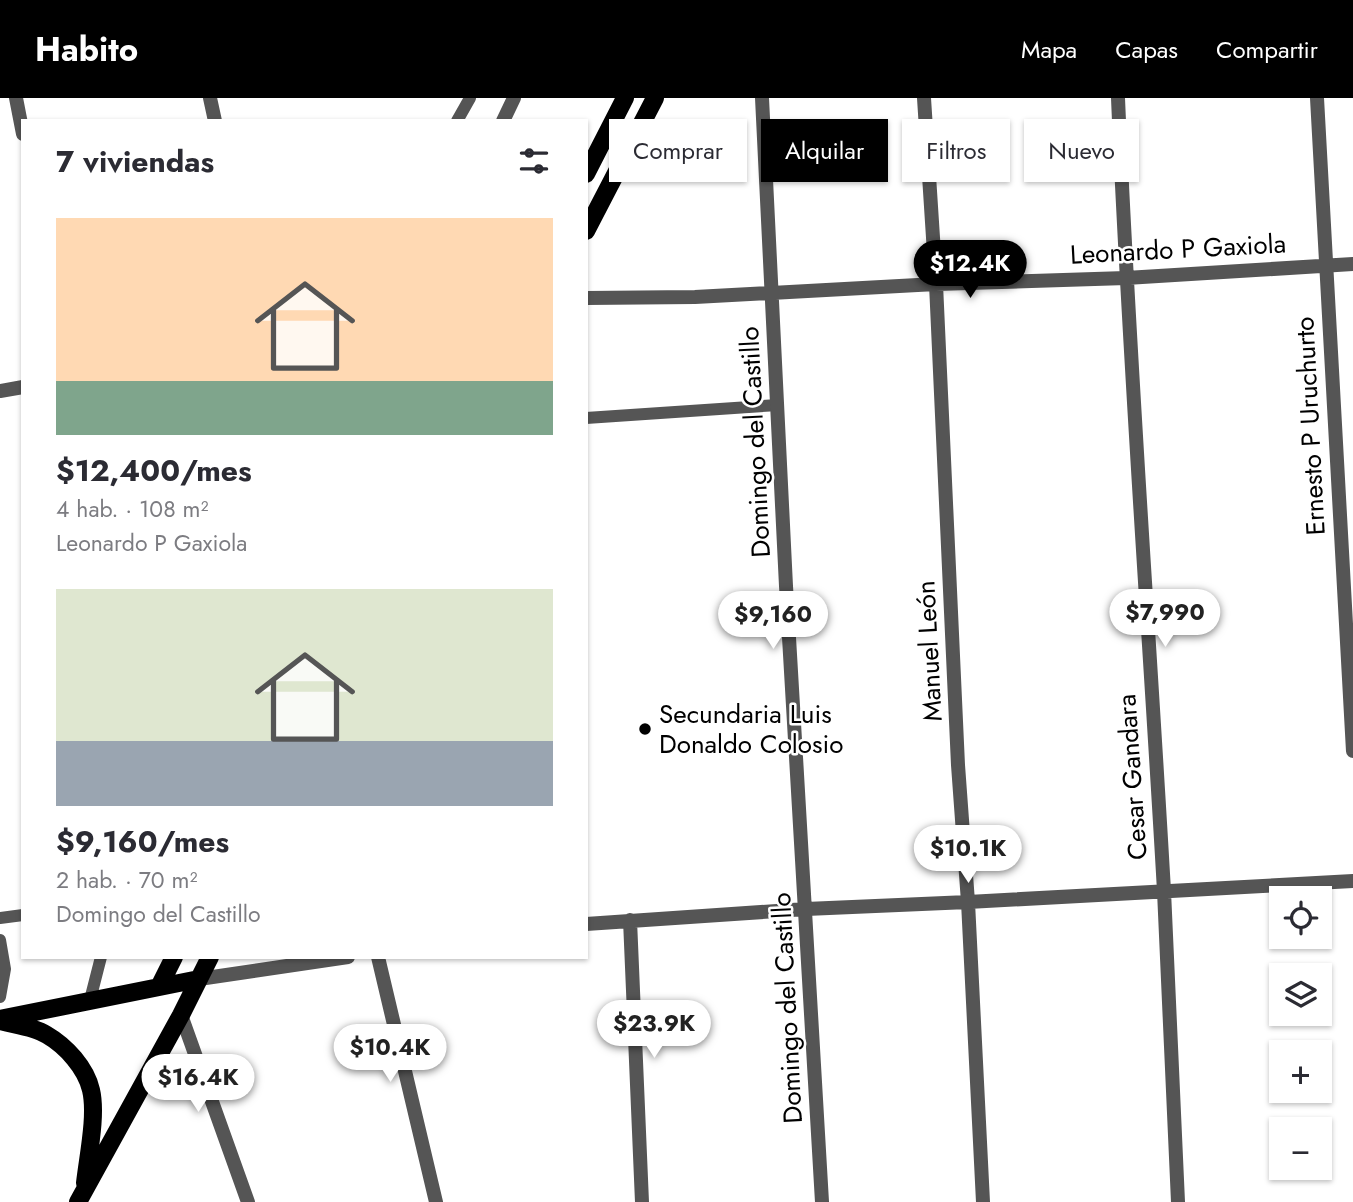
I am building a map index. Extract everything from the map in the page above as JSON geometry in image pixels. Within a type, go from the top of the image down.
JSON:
[{"type":"main road","points":[[588,170],[625,98]]},
{"type":"main road","points":[[588,227],[655,98]]},
{"type":"main road","points":[[159,985],[173,959]]},
{"type":"main road","points":[[81,1196],[209,959]]},
{"type":"main road","points":[[0,1020],[159,985],[199,979]]},
{"type":"main road","points":[[0,1020],[46,1034],[65,1049],[83,1070],[91,1090],[92,1103],[81,1196]]},
{"type":"street","points":[[16,98],[21,124]]},
{"type":"street","points":[[210,98],[215,119]]},
{"type":"street","points":[[504,119],[514,98]]},
{"type":"street","name":"Domingo del Castillo","points":[[762,98],[822,1202]]},
{"type":"street","name":"Manuel León","points":[[924,98],[983,1202]]},
{"type":"street","name":"Cesar Gandara","points":[[1118,98],[1126,278],[1164,892],[1178,1202]]},
{"type":"street","name":"Ernesto P Uruchurto","points":[[1317,98],[1353,751]]},
{"type":"street","name":"Leonardo P Gaxiola","points":[[588,298],[695,297],[936,284],[1126,278],[1353,264]]},
{"type":"street","points":[[0,391],[21,387]]},
{"type":"street","points":[[588,924],[806,909],[1353,881]]},
{"type":"street","points":[[630,920],[642,1202]]},
{"type":"street","points":[[199,979],[334,959]]},
{"type":"street","points":[[377,959],[436,1202]]},
{"type":"street","points":[[181,1015],[248,1202]]},
{"type":"lane","points":[[458,119],[470,98]]},
{"type":"lane","points":[[588,418],[778,404]]},
{"type":"lane","points":[[0,918],[21,915]]},
{"type":"lane","points":[[0,940],[5,970],[0,997]]},
{"type":"lane","points":[[90,1000],[100,959]]},
{"type":"place","name":"Secundaria Luis Donaldo Colosio","points":[[645,729]]}]
